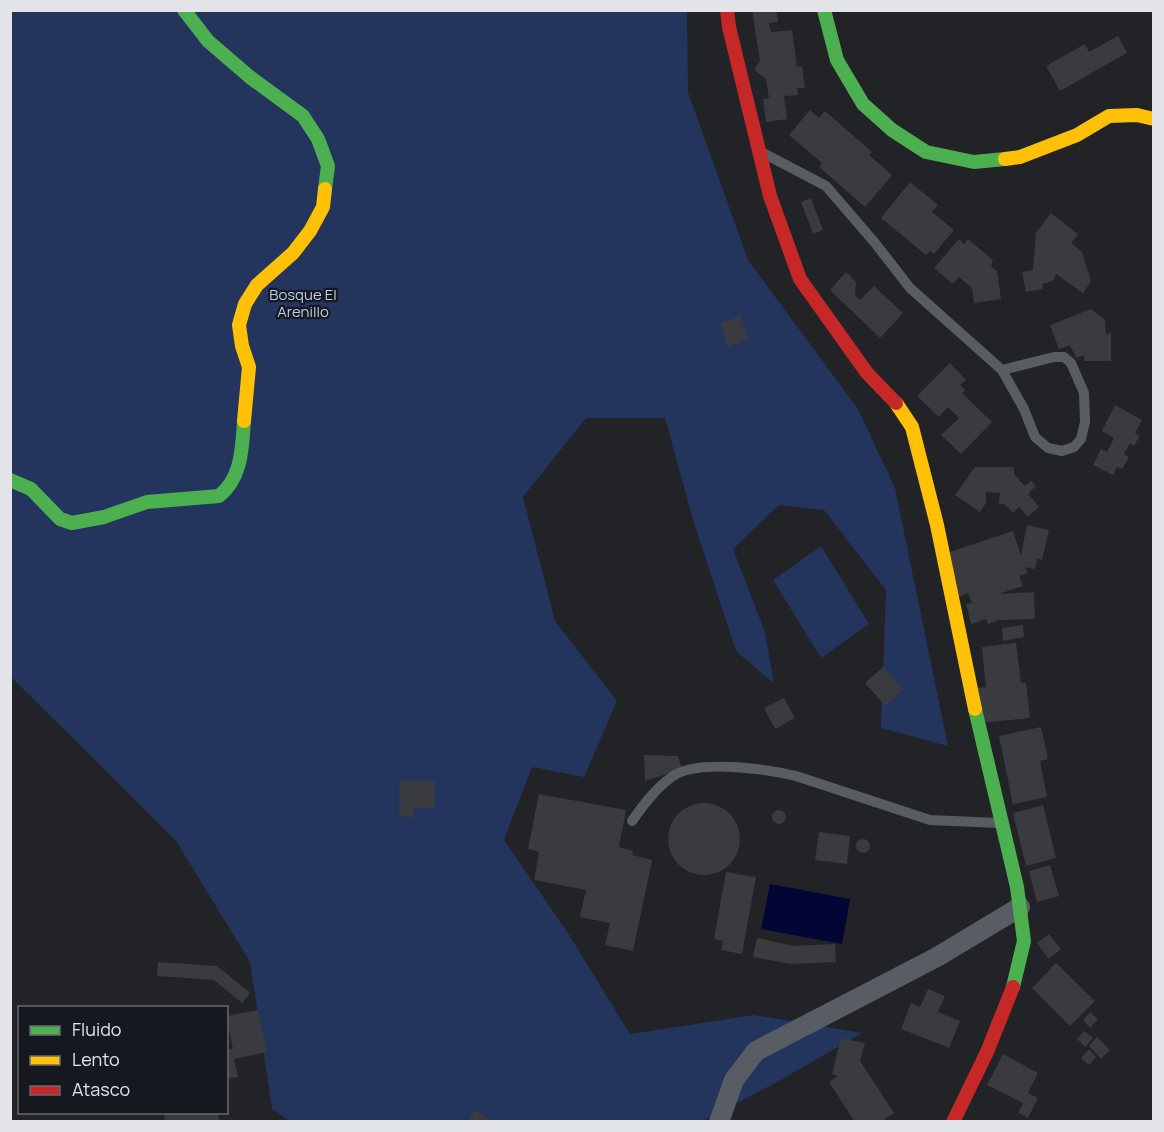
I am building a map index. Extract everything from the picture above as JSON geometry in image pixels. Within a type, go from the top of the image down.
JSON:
[{"type":"street","points":[[10,480],[31,489],[60,519],[72,524],[104,517],[147,502],[219,496],[228,489],[236,475],[241,457],[249,367],[242,346],[239,325],[245,304],[257,285],[293,253],[310,231],[323,207],[328,166],[318,140],[303,116],[251,78],[208,41],[184,10]]},
{"type":"street","points":[[728,10],[729,27],[770,196],[800,279],[867,373],[901,409],[912,427],[937,525],[966,671],[1003,824],[1020,907],[1024,941],[1014,985],[987,1052],[952,1122]]},
{"type":"street","points":[[824,10],[837,60],[863,104],[892,130],[926,152],[974,162],[1020,157],[1077,135],[1108,116],[1137,115],[1154,119]]},
{"type":"street","points":[[719,1122],[734,1080],[756,1051],[937,957],[1020,907]]},
{"type":"lane","points":[[758,150],[826,186],[910,288],[1002,370],[1024,409],[1035,437],[1048,448],[1062,451],[1074,447],[1081,439],[1085,422],[1084,393],[1071,363],[1064,357],[1054,357],[1002,370]]},
{"type":"lane","points":[[633,821],[651,795],[674,775],[716,766],[775,771],[796,776],[930,820],[1003,824]]},
{"type":"green space","name":"Bosque El Arenillo","points":[[11,11],[687,11],[688,92],[748,260],[858,409],[895,488],[948,746],[881,728],[886,590],[824,510],[779,505],[733,549],[765,632],[774,684],[736,651],[693,520],[665,418],[586,418],[523,497],[555,621],[617,701],[584,777],[532,767],[504,840],[568,933],[630,1034],[754,1015],[862,1033],[703,1121],[290,1121],[272,1109],[250,962],[176,841],[11,677]]},
{"type":"green space","points":[[821,546],[869,624],[821,658],[773,580]]},
{"type":"shaded area","points":[[770,884],[850,899],[842,944],[761,929]]},
{"type":"building","points":[[752,10],[776,10],[778,22],[769,23],[771,32],[792,30],[797,67],[802,66],[805,88],[797,88],[798,95],[784,96],[787,119],[766,122],[763,99],[769,98],[766,79],[754,70],[760,61]]},
{"type":"building","points":[[1118,36],[1127,53],[1060,91],[1046,66],[1085,44],[1089,52]]},
{"type":"building","points":[[810,110],[819,118],[825,111],[872,152],[869,155],[892,175],[865,207],[819,167],[822,163],[789,135]]},
{"type":"building","points":[[910,182],[938,205],[932,212],[954,230],[934,254],[930,251],[926,255],[881,218]]},
{"type":"building","points":[[811,198],[823,230],[813,234],[801,202]]},
{"type":"building","points":[[1051,213],[1078,234],[1071,243],[1082,252],[1091,281],[1083,293],[1056,274],[1053,281],[1042,284],[1043,289],[1026,292],[1022,272],[1033,270],[1036,233]]},
{"type":"building","points":[[959,239],[964,244],[968,239],[993,260],[991,266],[997,271],[1001,299],[974,303],[972,288],[959,277],[953,284],[934,268]]},
{"type":"building","points":[[846,272],[856,282],[855,295],[860,300],[874,286],[903,313],[880,338],[830,290]]},
{"type":"building","points":[[1091,309],[1105,320],[1106,334],[1111,333],[1111,361],[1084,361],[1084,355],[1076,358],[1070,345],[1059,349],[1050,325]]},
{"type":"building","points":[[741,316],[748,340],[728,347],[720,323]]},
{"type":"building","points":[[950,363],[966,380],[960,385],[965,390],[962,393],[992,422],[961,454],[941,435],[959,418],[948,407],[939,417],[917,396]]},
{"type":"building","points":[[1115,405],[1142,420],[1135,433],[1140,436],[1134,446],[1130,443],[1124,454],[1129,457],[1122,469],[1117,467],[1113,475],[1093,465],[1101,449],[1107,452],[1114,438],[1102,431]]},
{"type":"building","points":[[975,467],[1014,467],[1014,474],[1025,486],[1031,481],[1036,486],[1028,494],[1039,507],[1028,517],[1019,507],[1013,513],[1004,504],[999,504],[1000,493],[986,492],[986,503],[980,512],[955,495]]},
{"type":"building","points":[[1027,525],[1049,530],[1042,560],[1037,558],[1035,569],[1025,567],[1028,573],[1019,576],[1023,586],[998,594],[1034,592],[1035,619],[999,620],[988,624],[986,619],[971,624],[966,604],[972,603],[968,593],[959,597],[944,554],[1013,531],[1021,555]]},
{"type":"building","points":[[1023,625],[1024,637],[1003,641],[1002,628]]},
{"type":"building","points":[[1016,643],[1021,683],[1026,683],[1030,718],[980,723],[976,688],[986,687],[982,647]]},
{"type":"building","points":[[883,667],[903,689],[885,706],[865,683]]},
{"type":"building","points":[[784,698],[795,718],[775,729],[764,708]]},
{"type":"building","points":[[1041,727],[1048,759],[1040,761],[1047,797],[1013,804],[999,736]]},
{"type":"building","points":[[644,755],[678,756],[682,769],[645,781]]},
{"type":"building","points":[[434,780],[434,808],[413,808],[413,817],[399,817],[399,781]]},
{"type":"building","points":[[539,794],[626,810],[619,847],[633,851],[632,855],[652,860],[633,951],[605,945],[610,923],[580,917],[586,890],[534,880],[539,852],[528,849]]},
{"type":"building","points":[[704,803],[724,809],[734,819],[740,839],[734,859],[724,869],[704,875],[684,869],[674,859],[668,839],[674,819],[684,809]]},
{"type":"building","points":[[1043,805],[1056,858],[1026,866],[1013,813]]},
{"type":"building","points":[[779,810],[784,812],[786,817],[784,822],[779,824],[774,822],[772,817],[774,812]]},
{"type":"building","points":[[819,832],[850,836],[847,864],[815,860]]},
{"type":"building","points":[[863,839],[868,841],[870,846],[868,851],[863,853],[858,851],[856,846],[858,841]]},
{"type":"building","points":[[1050,865],[1059,896],[1037,902],[1029,871]]},
{"type":"building","points":[[726,872],[756,877],[742,954],[721,950],[723,941],[714,939]]},
{"type":"building","points":[[1049,934],[1061,949],[1049,959],[1037,943]]},
{"type":"building","points":[[757,938],[794,946],[835,944],[836,962],[790,964],[753,957]]},
{"type":"building","points":[[158,962],[217,966],[250,993],[242,1003],[214,980],[157,976]]},
{"type":"building","points":[[1056,963],[1095,1001],[1070,1026],[1032,988]]},
{"type":"building","points":[[928,989],[945,996],[938,1012],[960,1021],[949,1048],[901,1029],[911,1003],[920,1007]]},
{"type":"building","points":[[258,1010],[267,1052],[234,1059],[238,1077],[228,1079],[228,1050],[233,1049],[228,1016]]},
{"type":"building","points":[[1090,1012],[1098,1019],[1090,1028],[1083,1020]]},
{"type":"building","points":[[1084,1031],[1093,1038],[1085,1047],[1077,1039]]},
{"type":"building","points":[[1097,1037],[1110,1050],[1101,1059],[1089,1046]]},
{"type":"building","points":[[841,1038],[865,1043],[860,1061],[894,1113],[881,1122],[855,1122],[829,1082],[838,1076],[832,1074]]},
{"type":"building","points":[[1089,1049],[1096,1057],[1089,1065],[1081,1058]]},
{"type":"building","points":[[1003,1054],[1038,1073],[1028,1093],[1038,1098],[1028,1118],[1018,1113],[1023,1103],[987,1085]]},
{"type":"building","points":[[475,1110],[488,1118],[486,1122],[468,1122]]},
{"type":"building","points":[[164,1114],[218,1114],[219,1122],[165,1122]]},
{"type":"traffic: fast","points":[[184,10],[208,41],[251,78],[303,116],[318,139],[328,166],[325,189]]},
{"type":"traffic: fast","points":[[824,10],[837,60],[863,104],[892,130],[926,152],[974,162],[1005,159]]},
{"type":"traffic: fast","points":[[10,480],[31,489],[60,519],[72,523],[104,517],[147,502],[219,496],[227,489],[236,471],[241,452],[244,421]]},
{"type":"traffic: fast","points":[[975,709],[1017,887],[1024,941],[1013,987]]},
{"type":"traffic: slow","points":[[1005,159],[1020,157],[1077,135],[1109,116],[1137,115],[1154,119]]},
{"type":"traffic: slow","points":[[244,421],[249,367],[242,346],[239,325],[245,304],[257,285],[293,253],[310,231],[323,207],[325,189]]},
{"type":"traffic: slow","points":[[896,403],[912,427],[937,525],[975,709]]},
{"type":"traffic: jam","points":[[727,10],[729,27],[770,196],[800,279],[867,373],[896,403]]},
{"type":"traffic: jam","points":[[953,1122],[987,1052],[1013,987]]}]
